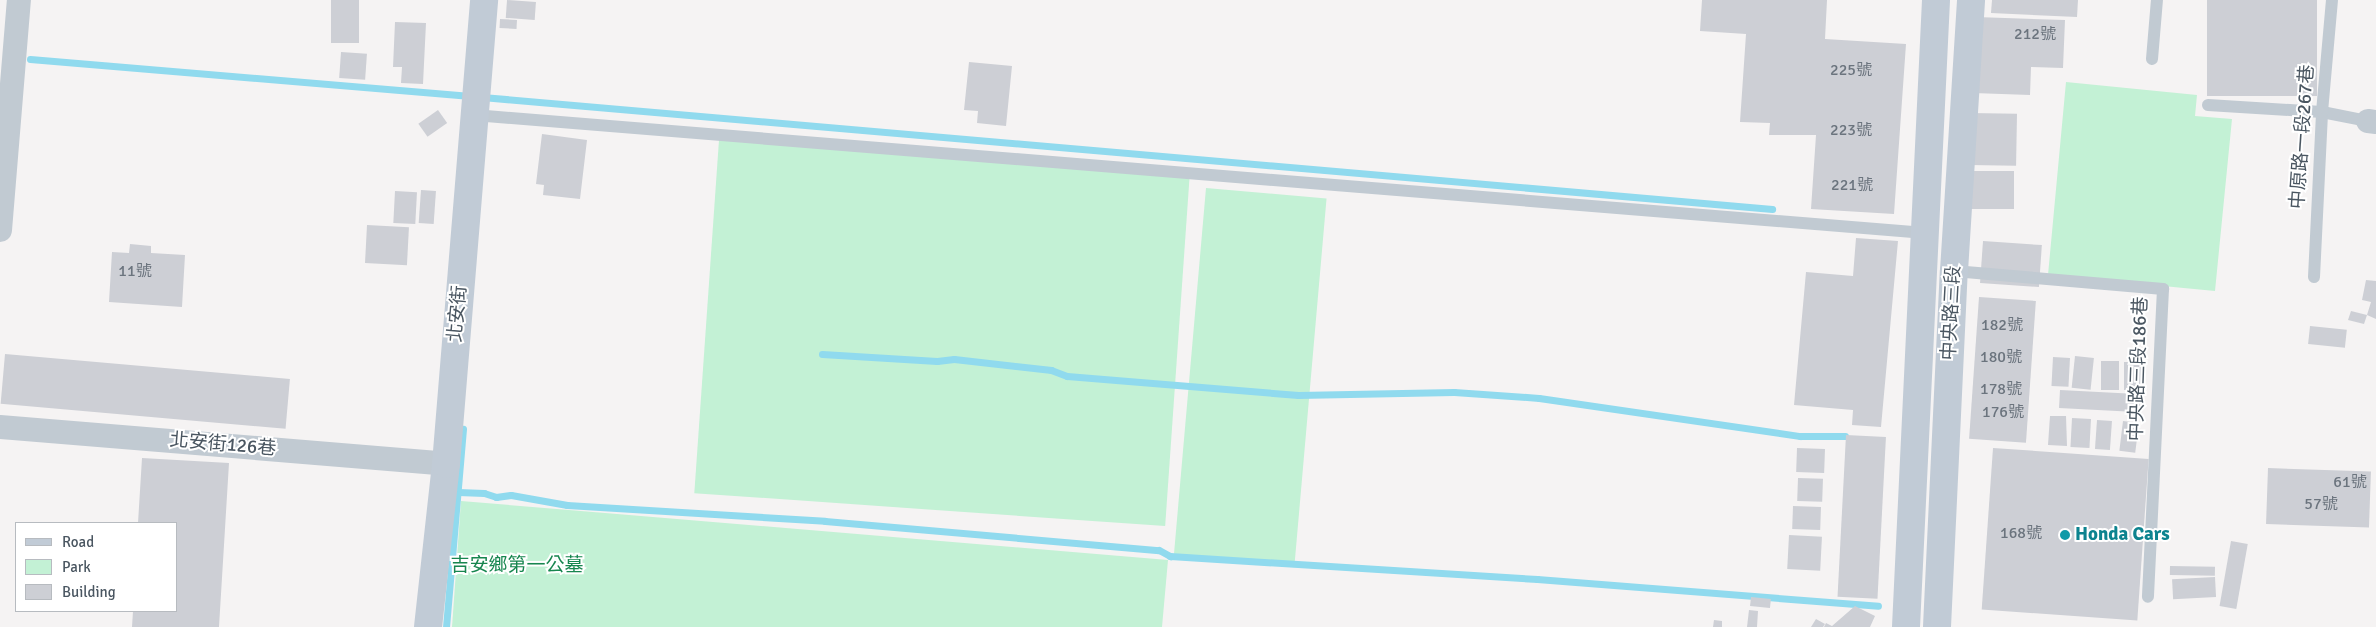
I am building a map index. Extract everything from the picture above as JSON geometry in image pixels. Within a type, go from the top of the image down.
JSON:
[{"type":"street","points":[[0,230],[19,0]]},
{"type":"street","name":"北安街","points":[[428,627],[446,464],[484,0]]},
{"type":"street","name":"中央路三段","points":[[1906,627],[1936,0]]},
{"type":"street","name":"中央路三段","points":[[1937,627],[1954,271],[1971,0]]},
{"type":"street","name":"北安街126巷","points":[[0,427],[446,464]]},
{"type":"lane","points":[[2152,59],[2157,0]]},
{"type":"lane","name":"中原路一段267巷","points":[[2314,277],[2322,112],[2332,0]]},
{"type":"lane","points":[[2208,105],[2322,112],[2372,121]]},
{"type":"lane","points":[[474,115],[1925,233]]},
{"type":"lane","name":"中央路三段186巷","points":[[1954,271],[2163,289],[2148,597]]},
{"type":"green space","points":[[2066,82],[2197,95],[2195,116],[2232,119],[2215,291],[2048,275]]},
{"type":"green space","points":[[719,140],[1190,173],[1165,526],[694,493]]},
{"type":"green space","points":[[1206,188],[1327,199],[1294,567],[1174,557]]},
{"type":"green space","name":"吉安鄉第一公墓","points":[[461,501],[1168,560],[1162,627],[452,627]]},
{"type":"building","points":[[331,0],[359,0],[359,43],[331,43]]},
{"type":"building","points":[[507,0],[536,2],[535,20],[506,18]]},
{"type":"building","points":[[1702,0],[1827,0],[1825,39],[1906,44],[1894,214],[1811,209],[1816,135],[1769,135],[1770,123],[1740,122],[1746,34],[1700,31]]},
{"type":"building","points":[[1992,0],[2078,0],[2077,17],[1991,13]]},
{"type":"building","points":[[2207,0],[2317,0],[2317,96],[2207,96]]},
{"type":"building","points":[[1976,17],[2065,20],[2063,68],[2031,67],[2030,95],[1973,93]]},
{"type":"building","points":[[500,19],[517,20],[517,29],[500,28]]},
{"type":"building","points":[[395,22],[426,23],[423,84],[401,83],[402,67],[393,67]]},
{"type":"building","points":[[341,52],[367,54],[365,80],[339,78]]},
{"type":"building","points":[[969,62],[1012,66],[1006,126],[977,123],[978,111],[964,110]]},
{"type":"building","points":[[438,110],[447,123],[428,137],[418,124]]},
{"type":"building","points":[[1970,113],[2017,114],[2016,166],[1969,165]]},
{"type":"building","points":[[542,134],[587,140],[580,199],[543,195],[544,185],[536,184]]},
{"type":"building","points":[[1969,171],[2014,171],[2014,209],[1969,209]]},
{"type":"building","points":[[421,190],[436,191],[434,224],[419,223]]},
{"type":"building","points":[[395,191],[417,192],[415,224],[393,223]]},
{"type":"building","points":[[367,225],[409,227],[407,265],[365,263]]},
{"type":"building","points":[[1856,238],[1898,241],[1881,427],[1852,425],[1853,410],[1794,405],[1806,272],[1853,276]]},
{"type":"building","points":[[1983,241],[2042,245],[2039,287],[1980,283]]},
{"type":"building","points":[[130,244],[151,246],[151,253],[185,255],[182,307],[109,302],[112,252],[129,253]]},
{"type":"building","points":[[2366,280],[2376,281],[2376,319],[2367,315],[2371,302],[2362,300]]},
{"type":"building","points":[[1979,297],[2036,301],[2026,443],[1969,439]]},
{"type":"building","points":[[2351,311],[2367,315],[2364,324],[2348,320]]},
{"type":"building","points":[[2310,326],[2347,330],[2345,348],[2308,344]]},
{"type":"building","points":[[5,354],[290,379],[286,429],[1,404]]},
{"type":"building","points":[[2075,356],[2094,358],[2091,390],[2072,388]]},
{"type":"building","points":[[2053,357],[2070,358],[2068,387],[2051,386]]},
{"type":"building","points":[[2101,361],[2119,361],[2119,390],[2101,390]]},
{"type":"building","points":[[2124,362],[2141,362],[2141,390],[2124,390]]},
{"type":"building","points":[[2060,390],[2142,394],[2141,412],[2059,408]]},
{"type":"building","points":[[2050,416],[2066,416],[2067,446],[2048,445]]},
{"type":"building","points":[[2072,418],[2091,419],[2089,448],[2070,447]]},
{"type":"building","points":[[2097,420],[2112,421],[2110,450],[2095,449]]},
{"type":"building","points":[[2123,421],[2139,423],[2135,453],[2119,451]]},
{"type":"building","points":[[1846,435],[1886,437],[1877,599],[1838,597]]},
{"type":"building","points":[[1797,448],[1825,449],[1824,473],[1796,472]]},
{"type":"building","name":"Honda Cars","points":[[1993,448],[2149,459],[2137,620],[1982,610]]},
{"type":"building","points":[[142,458],[229,463],[219,627],[132,627],[133,612],[178,612],[178,522],[138,522]]},
{"type":"building","points":[[2268,468],[2371,472],[2369,528],[2266,524]]},
{"type":"building","points":[[1798,478],[1823,479],[1822,502],[1797,501]]},
{"type":"building","points":[[1793,506],[1821,507],[1820,530],[1792,529]]},
{"type":"building","points":[[1789,535],[1822,537],[1820,571],[1787,569]]},
{"type":"building","points":[[2231,541],[2248,544],[2236,609],[2220,606]]},
{"type":"building","points":[[2170,566],[2215,567],[2215,576],[2170,575]]},
{"type":"building","points":[[2215,577],[2216,597],[2173,599],[2172,579]]},
{"type":"building","points":[[1751,597],[1771,599],[1770,608],[1750,606]]},
{"type":"building","points":[[1855,606],[1875,616],[1870,627],[1824,627],[1826,623],[1832,626]]},
{"type":"building","points":[[1749,610],[1758,611],[1757,627],[1747,627]]},
{"type":"building","points":[[1816,619],[1825,624],[1823,627],[1811,627]]},
{"type":"building","points":[[1714,620],[1722,621],[1722,627],[1713,627]]},
{"type":"waterway","points":[[30,59],[470,96]]},
{"type":"waterway","points":[[482,97],[1772,209]]},
{"type":"waterway","points":[[822,354],[937,361],[954,359],[1051,370],[1067,376],[1298,395],[1454,392],[1539,398],[1800,436],[1845,436]]},
{"type":"waterway","points":[[446,627],[463,429]]},
{"type":"waterway","points":[[458,492],[484,493],[496,497],[511,495],[567,505],[825,521],[1159,550],[1170,556],[1537,579],[1878,606]]},
{"type":"place","name":"Honda Cars","points":[[2065,535]]}]
